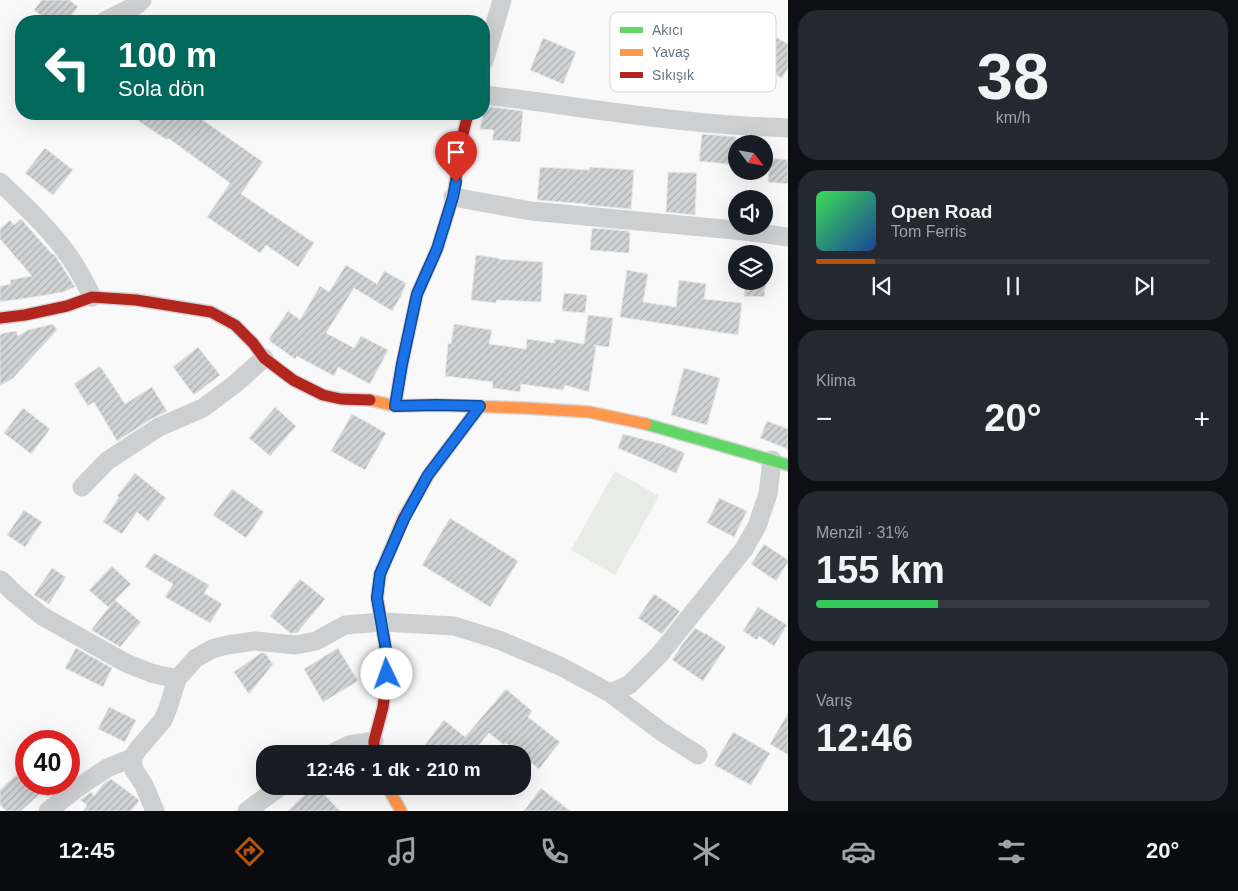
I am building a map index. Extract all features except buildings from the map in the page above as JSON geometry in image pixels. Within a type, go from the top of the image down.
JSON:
[{"type":"street","points":[[117,15],[137,5],[142,0]]},
{"type":"street","points":[[490,41],[502,0]]},
{"type":"street","points":[[490,96],[719,124],[788,128]]},
{"type":"street","points":[[395,406],[417,294],[437,249],[453,197],[466,120]]},
{"type":"street","points":[[0,182],[21,202],[71,259],[92,297]]},
{"type":"street","points":[[453,197],[531,211],[745,231],[788,237]]},
{"type":"street","points":[[0,318],[67,306],[92,297],[145,302],[211,312],[235,325],[253,343],[264,358],[293,380],[323,395],[341,400],[368,400],[395,406],[480,406],[589,412],[647,424],[780,462],[757,526],[744,549],[660,654],[629,685],[610,693]]},
{"type":"street","points":[[82,487],[107,461],[159,427],[203,408],[235,384],[264,358]]},
{"type":"street","points":[[374,745],[383,707],[387,674],[386,650],[377,598],[380,574],[404,519],[428,475],[480,406]]},
{"type":"street","points":[[1,580],[42,616],[126,663],[151,673],[177,679]]},
{"type":"street","points":[[48,811],[107,768],[132,758],[163,720],[177,679],[196,658],[212,649],[255,641],[296,645],[316,641],[345,625],[382,622],[454,626],[500,640],[560,666],[610,693],[662,732],[698,755]]},
{"type":"street","points":[[132,758],[134,770],[144,785],[155,811]]},
{"type":"street","points":[[247,811],[269,795]]},
{"type":"street","points":[[392,795],[401,811]]},
{"type":"shaded area","points":[[615,471],[659,496],[615,575],[571,550]]},
{"type":"traffic: fast","points":[[646,424],[788,465]]},
{"type":"traffic: slow","points":[[370,400],[395,406],[436,405],[589,412],[646,424]]},
{"type":"traffic: slow","points":[[392,795],[401,811]]},
{"type":"traffic: jam","points":[[395,406],[417,294],[437,249],[453,197],[466,120]]},
{"type":"traffic: jam","points":[[0,318],[67,306],[92,297],[136,300],[211,312],[235,325],[253,343],[264,358],[293,380],[323,395],[341,399],[370,400]]},
{"type":"traffic: jam","points":[[374,745],[383,707],[387,674],[386,651],[377,598],[380,574],[403,519],[428,475],[480,406]]},
{"type":"route","points":[[387,674],[386,650],[377,598],[380,574],[404,519],[428,475],[480,406],[395,406],[417,294],[437,249],[456,182]]}]
